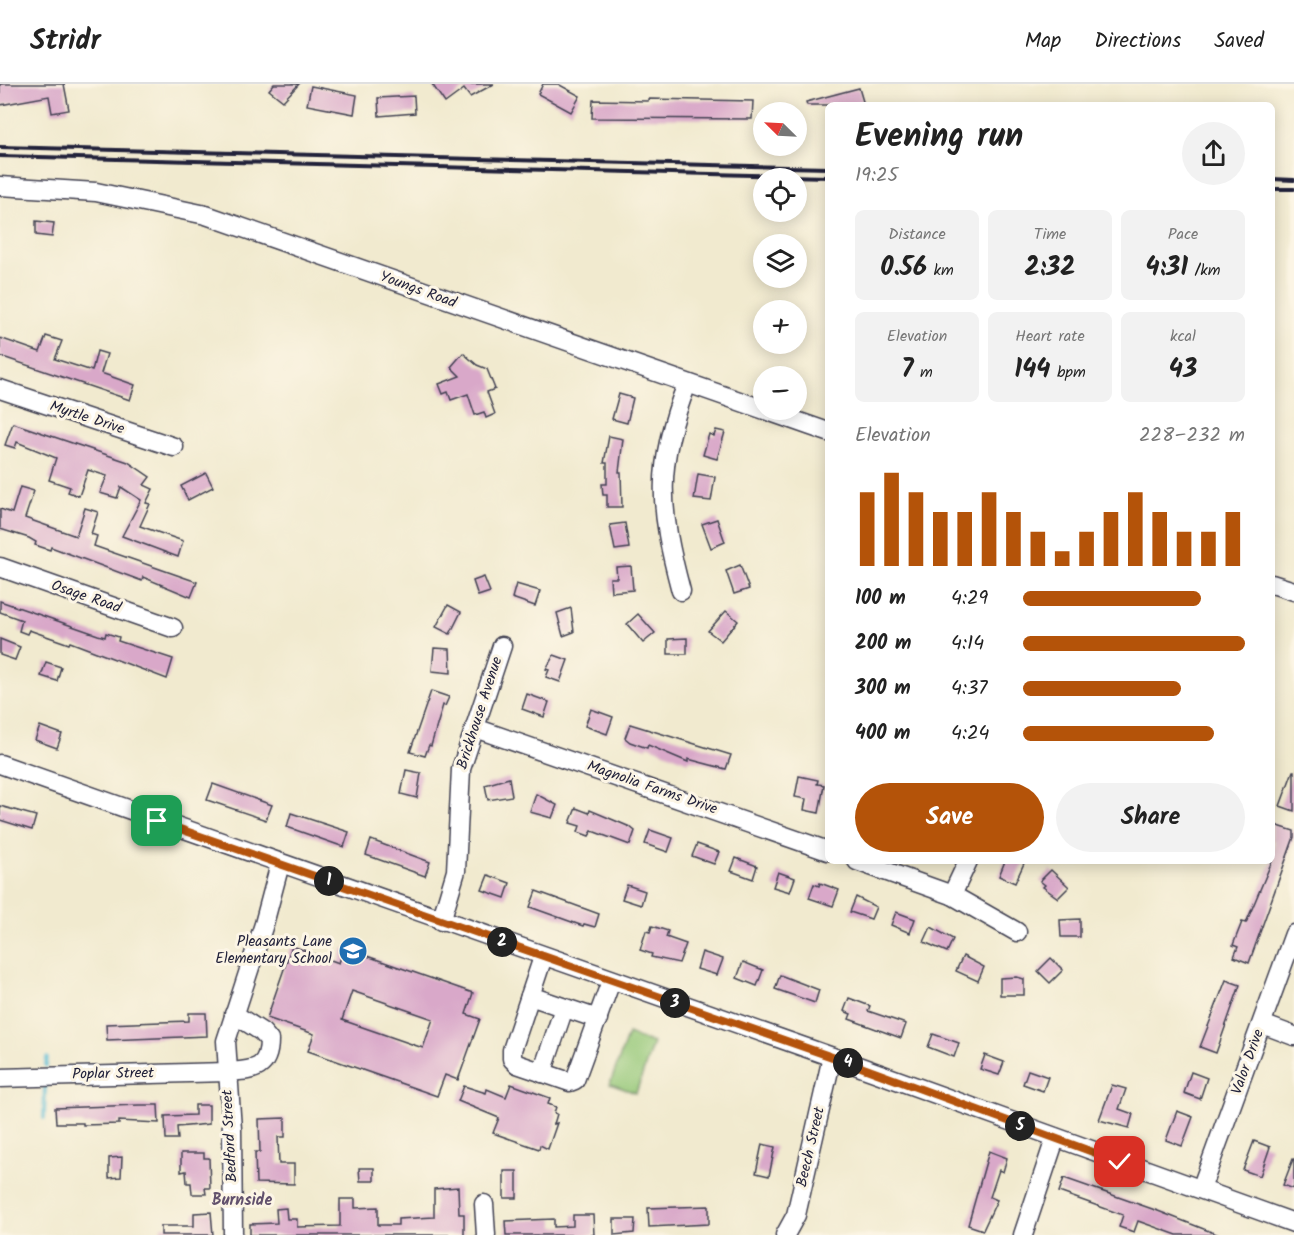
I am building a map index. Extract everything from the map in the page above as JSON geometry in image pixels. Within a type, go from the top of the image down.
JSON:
[{"type":"street","name":"Youngs Road","points":[[0,186],[96,192],[206,216],[825,431]]},
{"type":"street","points":[[681,591],[666,536],[662,487],[668,442],[687,384]]},
{"type":"street","name":"Myrtle Drive","points":[[0,389],[174,447]]},
{"type":"street","name":"Osage Road","points":[[0,567],[172,628]]},
{"type":"street","points":[[1275,585],[1294,591]]},
{"type":"street","name":"Brickhouse Avenue","points":[[441,921],[456,871],[461,769],[502,646]]},
{"type":"street","name":"Magnolia Farms Drive","points":[[475,728],[825,850]]},
{"type":"street","points":[[0,764],[832,1057],[1294,1223]]},
{"type":"street","name":"Bedford Street","points":[[233,1235],[232,1129],[226,1041],[264,924],[280,864]]},
{"type":"street","points":[[866,864],[952,896],[1017,932]]},
{"type":"street","points":[[952,896],[967,864]]},
{"type":"street","name":"Valor Drive","points":[[1201,1189],[1294,934]]},
{"type":"street","points":[[543,957],[512,1059],[517,1064],[542,1073],[570,1082],[575,1080],[611,981]]},
{"type":"street","points":[[530,996],[598,1019]]},
{"type":"street","points":[[542,1073],[564,1008]]},
{"type":"street","name":"Poplar Street","points":[[0,1078],[227,1072],[258,1067],[266,1059],[269,1040],[262,1032],[234,1014]]},
{"type":"street","points":[[1262,1024],[1294,1036]]},
{"type":"street","name":"Beech Street","points":[[785,1235],[796,1215],[832,1057]]},
{"type":"street","points":[[1023,1235],[1055,1139]]},
{"type":"street","points":[[484,1204],[486,1235]]},
{"type":"green space","points":[[628,1034],[653,1043],[636,1093],[610,1084]]},
{"type":"building","points":[[0,84],[64,84],[69,110],[52,113],[49,96],[0,105]]},
{"type":"building","points":[[274,84],[299,84],[283,101],[269,90]]},
{"type":"building","points":[[432,84],[494,84],[470,97],[464,89],[445,103]]},
{"type":"building","points":[[543,84],[558,84],[580,96],[571,112],[538,94]]},
{"type":"building","points":[[311,86],[357,95],[354,114],[307,105]]},
{"type":"building","points":[[859,88],[863,102],[825,102],[825,105],[807,105],[806,102]]},
{"type":"building","points":[[414,96],[415,113],[379,116],[378,98]]},
{"type":"building","points":[[648,99],[753,101],[752,119],[592,118],[593,100],[648,101]]},
{"type":"building","points":[[36,221],[54,223],[52,237],[36,235]]},
{"type":"building","points":[[46,336],[62,341],[55,359],[92,371],[97,351],[107,354],[101,373],[135,385],[130,400],[0,356],[0,338],[40,352]]},
{"type":"building","points":[[463,353],[477,365],[487,369],[495,389],[487,392],[495,414],[486,418],[484,412],[475,415],[468,394],[451,400],[448,392],[443,394],[439,384],[460,376],[451,367]]},
{"type":"building","points":[[619,394],[633,398],[627,423],[612,419]]},
{"type":"building","points":[[13,423],[128,462],[150,477],[144,485],[153,489],[146,503],[150,504],[140,526],[183,541],[178,557],[122,536],[141,500],[121,487],[117,498],[100,493],[107,476],[88,470],[79,496],[68,492],[70,487],[49,480],[56,458],[17,442],[15,448],[5,445]]},
{"type":"building","points":[[716,430],[725,432],[717,459],[703,455],[709,434],[714,436]]},
{"type":"building","points":[[609,436],[623,439],[619,472],[621,472],[622,507],[607,507],[607,495],[603,495],[602,484],[607,484],[607,463],[604,463]]},
{"type":"building","points":[[206,473],[213,487],[188,500],[181,486]]},
{"type":"building","points":[[698,474],[715,477],[711,501],[694,499]]},
{"type":"building","points":[[20,487],[34,491],[25,518],[76,536],[85,508],[98,512],[91,534],[97,536],[94,546],[197,582],[191,597],[143,577],[142,581],[51,547],[50,550],[35,545],[36,542],[29,538],[0,529],[0,509],[12,513]]},
{"type":"building","points":[[717,519],[725,542],[711,548],[702,524]]},
{"type":"building","points":[[625,523],[629,548],[615,550],[610,525]]},
{"type":"building","points":[[740,565],[749,589],[734,594],[726,571]]},
{"type":"building","points":[[631,566],[633,590],[611,592],[610,578],[617,578],[616,567]]},
{"type":"building","points":[[484,577],[490,592],[478,596],[473,581]]},
{"type":"building","points":[[516,584],[540,591],[535,606],[512,598]]},
{"type":"building","points":[[0,601],[98,635],[105,637],[106,633],[119,637],[118,641],[173,659],[167,679],[70,642],[69,644],[29,630],[27,634],[19,631],[22,620],[0,612]]},
{"type":"building","points":[[448,605],[461,612],[450,634],[436,627]]},
{"type":"building","points":[[571,608],[574,632],[563,636],[557,613]]},
{"type":"building","points":[[726,611],[738,621],[721,641],[708,631]]},
{"type":"building","points":[[638,614],[655,633],[643,643],[627,624]]},
{"type":"building","points":[[687,638],[687,654],[668,654],[668,639]]},
{"type":"building","points":[[0,639],[20,647],[15,660],[0,655]]},
{"type":"building","points":[[434,648],[450,649],[451,673],[432,671]]},
{"type":"building","points":[[554,655],[568,660],[560,682],[546,677],[549,670],[546,669]]},
{"type":"building","points":[[46,662],[61,667],[57,681],[41,676]]},
{"type":"building","points":[[431,691],[449,697],[445,706],[443,705],[431,746],[429,745],[425,756],[410,752]]},
{"type":"building","points":[[527,694],[549,702],[544,717],[522,709]]},
{"type":"building","points":[[591,709],[613,717],[607,734],[585,726]]},
{"type":"building","points":[[630,724],[731,755],[726,769],[688,759],[688,762],[648,745],[647,748],[630,742],[625,738]]},
{"type":"building","points":[[40,726],[62,734],[57,748],[35,740]]},
{"type":"building","points":[[406,770],[421,773],[417,798],[401,794]]},
{"type":"building","points":[[1294,771],[1294,811],[1280,806]]},
{"type":"building","points":[[799,776],[818,780],[817,784],[824,785],[819,813],[804,810],[806,799],[795,797]]},
{"type":"building","points":[[509,778],[512,796],[488,800],[485,785]]},
{"type":"building","points":[[213,784],[272,805],[266,820],[207,800]]},
{"type":"building","points":[[536,794],[557,805],[552,818],[530,812]]},
{"type":"building","points":[[0,806],[36,816],[32,830],[0,820]]},
{"type":"building","points":[[576,808],[589,813],[590,810],[630,827],[635,831],[630,845],[592,831],[589,836],[578,832],[580,826],[570,823]]},
{"type":"building","points":[[291,813],[349,832],[344,847],[287,827]]},
{"type":"building","points":[[1275,825],[1294,831],[1294,837],[1249,963],[1234,957],[1238,947],[1233,945],[1242,922],[1246,923],[1271,864],[1275,864]]},
{"type":"building","points":[[650,830],[673,838],[668,852],[645,844]]},
{"type":"building","points":[[371,840],[430,862],[425,876],[366,855]]},
{"type":"building","points":[[697,844],[719,852],[714,864],[692,856]]},
{"type":"building","points":[[736,858],[757,866],[753,879],[731,871]]},
{"type":"building","points":[[1004,864],[1024,864],[1015,883],[999,876]]},
{"type":"building","points":[[1051,870],[1069,887],[1058,898],[1043,887],[1045,885],[1040,881]]},
{"type":"building","points":[[778,872],[795,878],[790,892],[773,887]]},
{"type":"building","points":[[488,875],[510,883],[505,898],[482,890]]},
{"type":"building","points":[[820,883],[839,890],[833,906],[809,898],[814,884],[819,886]]},
{"type":"building","points":[[627,885],[645,891],[641,905],[622,899]]},
{"type":"building","points":[[536,891],[599,914],[595,927],[584,924],[583,926],[530,907]]},
{"type":"building","points":[[856,897],[876,907],[871,919],[850,912]]},
{"type":"building","points":[[896,912],[915,919],[910,933],[891,925]]},
{"type":"building","points":[[1080,919],[1080,937],[1061,937],[1060,920]]},
{"type":"building","points":[[652,926],[668,931],[666,937],[686,944],[679,963],[651,957],[652,954],[640,950],[646,931],[650,932]]},
{"type":"building","points":[[931,927],[953,939],[947,952],[924,942]]},
{"type":"building","points":[[292,946],[339,963],[344,948],[473,993],[466,1014],[480,1019],[458,1080],[445,1075],[437,1096],[308,1051],[314,1034],[267,1018]],"holes":[[[352,991],[433,1019],[423,1048],[342,1020]]]},
{"type":"building","points":[[702,952],[723,959],[717,975],[697,969]]},
{"type":"building","points":[[963,956],[984,967],[978,981],[956,971]]},
{"type":"building","points":[[1051,958],[1063,970],[1050,983],[1038,971]]},
{"type":"building","points":[[743,962],[763,970],[757,986],[737,978]]},
{"type":"building","points":[[780,975],[819,990],[815,1003],[775,989]]},
{"type":"building","points":[[1000,978],[1024,979],[1024,995],[1000,995]]},
{"type":"building","points":[[1226,980],[1240,985],[1216,1053],[1200,1047]]},
{"type":"building","points":[[849,998],[870,1006],[868,1011],[906,1024],[901,1038],[849,1019],[851,1014],[844,1011]]},
{"type":"building","points":[[189,1013],[206,1013],[207,1036],[107,1040],[106,1024],[189,1021]]},
{"type":"building","points":[[933,1034],[959,1043],[954,1057],[928,1047]]},
{"type":"building","points":[[985,1055],[1004,1062],[999,1075],[980,1069]]},
{"type":"building","points":[[1028,1070],[1048,1077],[1043,1091],[1023,1084]]},
{"type":"building","points":[[1191,1072],[1207,1078],[1200,1099],[1184,1093]]},
{"type":"building","points":[[511,1084],[550,1098],[548,1104],[556,1107],[554,1113],[557,1114],[554,1124],[557,1123],[548,1149],[540,1145],[539,1149],[493,1133],[499,1118],[458,1101],[464,1086],[486,1093],[487,1089],[506,1097]]},
{"type":"building","points":[[1112,1085],[1126,1089],[1119,1109],[1133,1114],[1129,1128],[1099,1120]]},
{"type":"building","points":[[158,1105],[159,1123],[119,1121],[119,1124],[83,1125],[83,1123],[56,1123],[55,1108]]},
{"type":"building","points":[[195,1105],[209,1105],[209,1124],[177,1127],[178,1139],[166,1139],[165,1116],[195,1115]]},
{"type":"building","points":[[1177,1111],[1193,1117],[1182,1146],[1166,1140]]},
{"type":"building","points":[[285,1118],[285,1137],[278,1137],[279,1164],[294,1164],[294,1184],[256,1183],[255,1152],[260,1152],[259,1119]]},
{"type":"building","points":[[1254,1141],[1270,1147],[1260,1176],[1243,1170]]},
{"type":"building","points":[[762,1144],[775,1147],[769,1176],[756,1173]]},
{"type":"building","points":[[989,1151],[1007,1158],[1003,1172],[999,1170],[990,1197],[997,1200],[983,1230],[968,1225]]},
{"type":"building","points":[[181,1153],[204,1153],[204,1158],[209,1158],[210,1188],[205,1188],[206,1194],[192,1194],[191,1183],[187,1183],[186,1171],[181,1172]]},
{"type":"building","points":[[122,1157],[121,1177],[109,1178],[109,1158]]},
{"type":"building","points":[[1294,1159],[1294,1189],[1283,1185]]},
{"type":"building","points":[[359,1168],[374,1168],[374,1181],[360,1181]]},
{"type":"building","points":[[504,1171],[517,1171],[517,1198],[504,1198]]},
{"type":"building","points":[[1064,1178],[1219,1235],[1177,1235],[1138,1221],[1134,1232],[1119,1227],[1123,1215],[1059,1192]]},
{"type":"building","points":[[458,1187],[459,1214],[464,1214],[464,1235],[250,1235],[250,1224],[277,1223],[276,1209],[286,1208],[287,1219],[297,1219],[297,1227],[340,1226],[340,1199],[355,1199],[355,1208],[378,1207],[378,1225],[398,1225],[398,1219],[434,1217],[434,1189]]},
{"type":"building","points":[[709,1206],[709,1224],[649,1227],[648,1208]]},
{"type":"building","points":[[211,1212],[213,1235],[161,1235],[161,1226],[194,1226],[194,1213]]},
{"type":"building","points":[[573,1215],[593,1215],[594,1235],[506,1235],[505,1221],[554,1219],[554,1227],[573,1226]]},
{"type":"building","points":[[614,1219],[635,1219],[634,1233],[614,1235]]},
{"type":"waterway","points":[[46,1066],[47,1058]]},
{"type":"waterway","points":[[44,1118],[45,1086]]},
{"type":"railway","points":[[0,147],[825,168]]},
{"type":"railway","points":[[0,156],[825,177]]},
{"type":"railway","points":[[1275,179],[1294,180]]},
{"type":"railway","points":[[1275,189],[1294,189]]},
{"type":"place","name":"Pleasants Lane Elementary School","points":[[353,951]]},
{"type":"district","name":"Burnside","points":[[242,1200]]},
{"type":"route","points":[[157,821],[858,1066],[1120,1162]]}]
